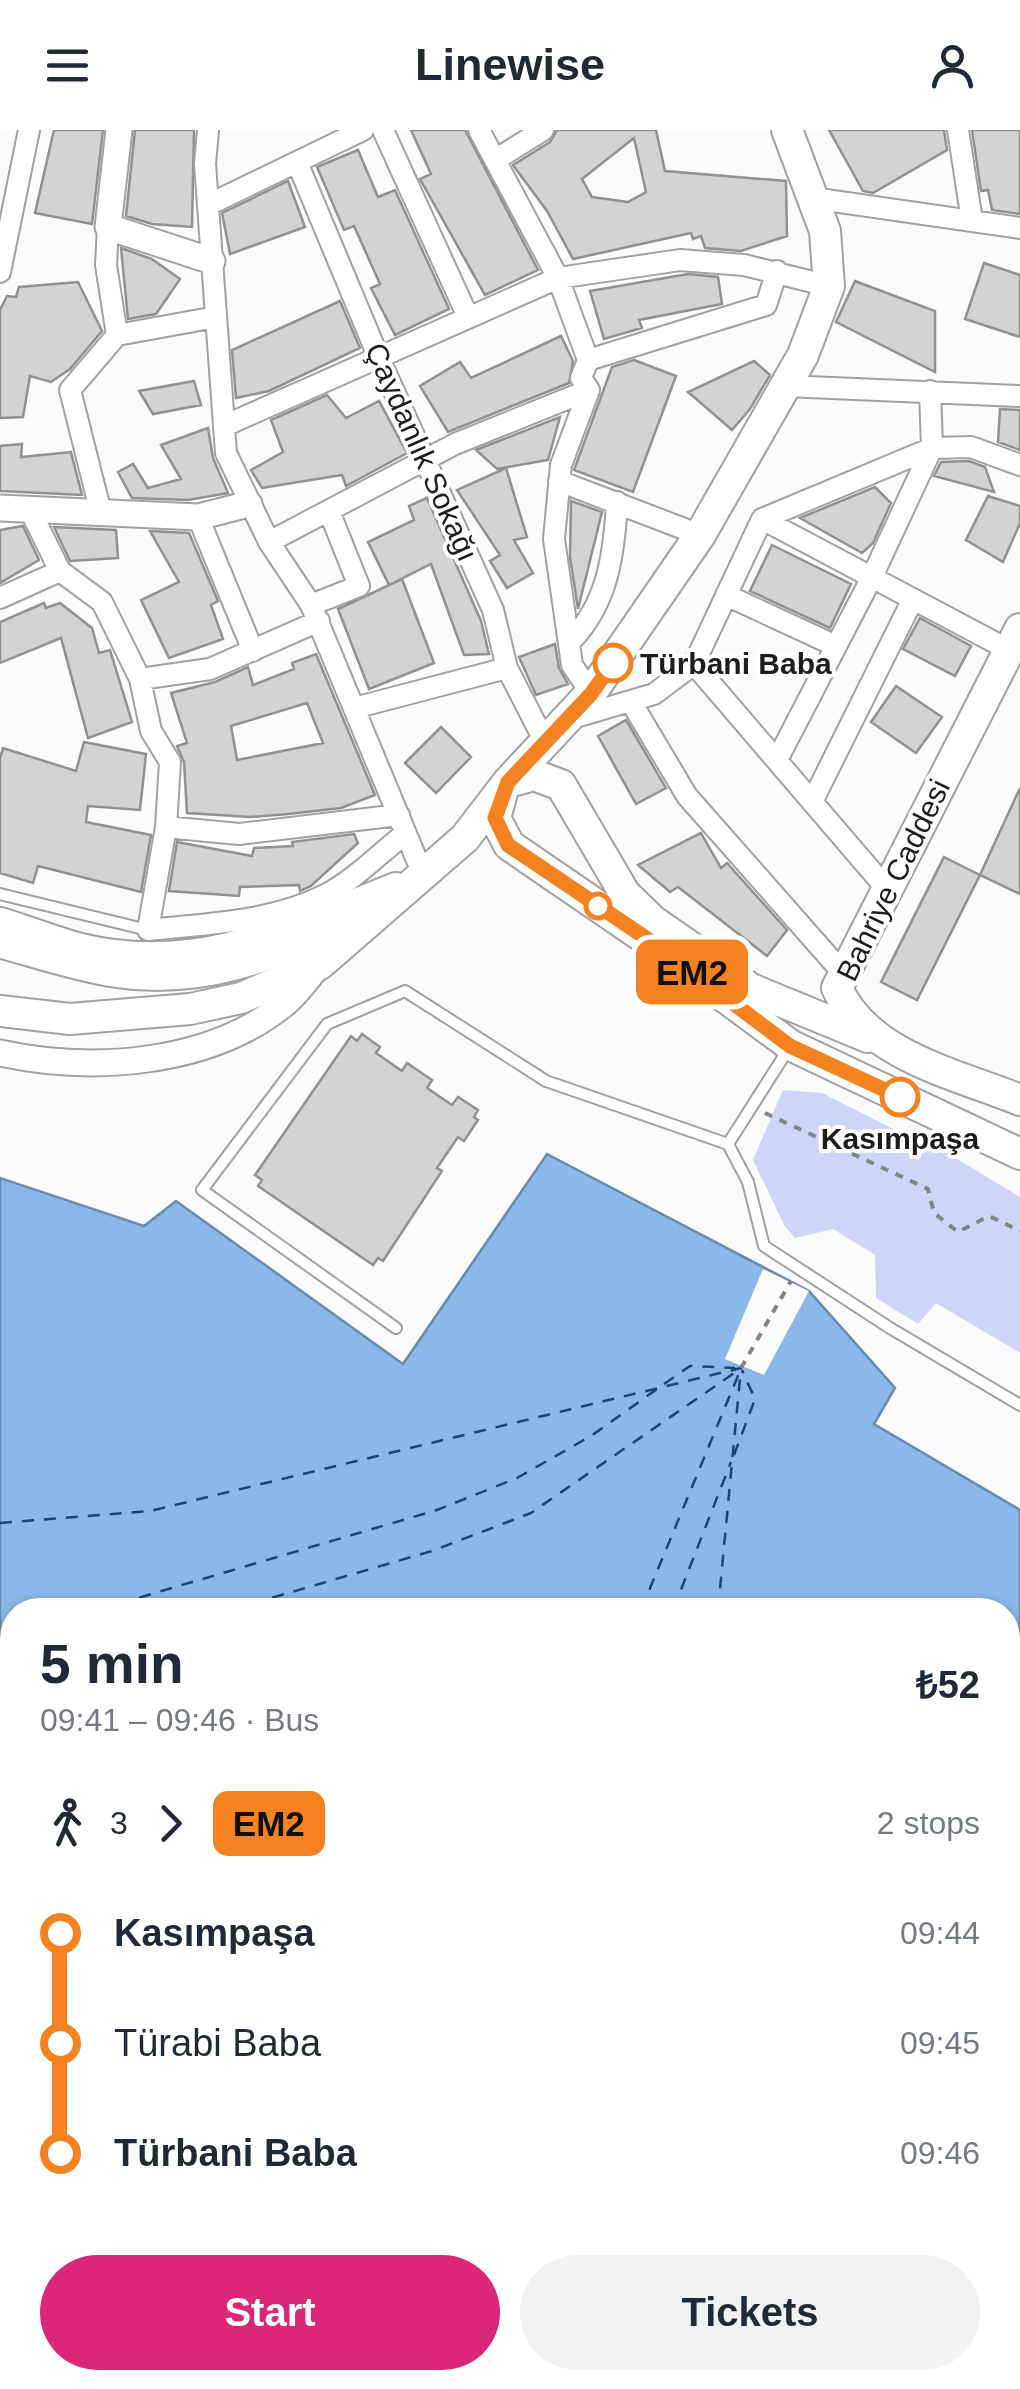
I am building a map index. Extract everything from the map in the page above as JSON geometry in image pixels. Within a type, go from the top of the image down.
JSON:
[{"type":"main road","points":[[0,1011],[70,1020],[190,1010],[241,998],[320,964],[424,877],[464,838],[508,782],[591,694],[700,535],[803,355],[829,286],[825,231],[787,130]]},
{"type":"main road","name":"Bahriye Caddesi","points":[[1015,639],[842,972],[838,988],[848,1012],[884,1044],[1020,1100]]},
{"type":"main road","points":[[508,782],[534,775],[561,785],[625,894],[653,921],[751,989],[884,1044]]},
{"type":"main road","points":[[508,782],[495,818],[508,845]]},
{"type":"main road","points":[[464,838],[508,845],[649,940],[790,1046],[1020,1154]]},
{"type":"main road","points":[[0,923],[83,950],[155,957],[226,950],[270,939],[424,877]]},
{"type":"main road","points":[[976,1133],[1020,1173]]},
{"type":"street","points":[[0,272],[29,130]]},
{"type":"street","points":[[118,335],[106,264],[119,130]]},
{"type":"street","points":[[208,130],[205,164],[226,453],[269,542],[315,613],[424,877]]},
{"type":"street","points":[[208,205],[363,130]]},
{"type":"street","points":[[383,130],[468,317]]},
{"type":"street","points":[[479,130],[558,278],[588,360],[581,378],[589,390]]},
{"type":"street","points":[[495,160],[543,130]]},
{"type":"street","points":[[958,130],[972,221]]},
{"type":"street","name":"Çaydanlık Sokağı","points":[[297,162],[378,356],[493,610],[507,668],[546,742]]},
{"type":"street","points":[[812,198],[1020,228]]},
{"type":"street","points":[[108,226],[212,261]]},
{"type":"street","points":[[224,426],[558,278],[680,260],[777,270],[829,286]]},
{"type":"street","points":[[588,360],[766,305],[777,270]]},
{"type":"street","points":[[102,513],[70,390],[118,335],[216,317]]},
{"type":"street","points":[[786,386],[1020,396]]},
{"type":"street","points":[[269,542],[454,444],[589,390]]},
{"type":"street","points":[[589,390],[561,465],[554,539],[572,665],[591,694]]},
{"type":"street","points":[[777,760],[872,577],[932,448],[930,391]]},
{"type":"street","points":[[567,719],[654,694],[694,664],[762,518],[932,448],[971,448],[1020,465]]},
{"type":"street","points":[[559,480],[700,535]]},
{"type":"street","points":[[569,643],[586,626],[602,594],[614,556],[617,502]]},
{"type":"street","points":[[0,508],[198,517],[249,504]]},
{"type":"street","points":[[30,510],[60,571],[102,602],[140,679],[151,730],[170,762],[166,827],[148,930],[230,922],[284,910],[327,894],[402,824]]},
{"type":"street","points":[[140,679],[210,669],[253,650],[359,586],[329,511]]},
{"type":"street","points":[[198,517],[253,650]]},
{"type":"street","points":[[762,518],[913,599],[1015,639]]},
{"type":"street","points":[[0,598],[60,571]]},
{"type":"street","points":[[726,595],[836,646]]},
{"type":"street","points":[[812,802],[913,599]]},
{"type":"street","points":[[694,664],[886,888]]},
{"type":"street","points":[[354,708],[507,668]]},
{"type":"street","points":[[631,702],[688,796],[842,972]]},
{"type":"street","points":[[166,827],[239,834],[402,824]]},
{"type":"street","points":[[0,945],[113,974],[189,978],[310,942],[383,893]]},
{"type":"street","points":[[0,1053],[72,1062],[178,1053],[230,1037],[263,1019],[286,1002],[320,964]]},
{"type":"lane","points":[[0,894],[148,930]]},
{"type":"lane","points":[[396,1328],[202,1190],[326,1024],[404,990],[546,1081],[728,1144],[748,1182],[764,1246],[1020,1405]]},
{"type":"lane","points":[[728,1144],[790,1046]]},
{"type":"path","points":[[752,1106],[928,1189],[934,1213],[958,1232],[989,1216],[1020,1230]]},
{"type":"path","points":[[741,1368],[798,1268]]},
{"type":"shaded area","points":[[783,1090],[822,1093],[913,1139],[927,1141],[1020,1197],[1020,1353],[936,1303],[918,1324],[876,1298],[875,1255],[833,1229],[795,1238],[784,1225],[753,1160]]},
{"type":"shaded area","points":[[547,1154],[809,1291],[895,1388],[874,1424],[1020,1510],[1020,1598],[0,1598],[0,1178],[144,1226],[176,1201],[403,1364]]},
{"type":"pier","points":[[763,1269],[809,1291],[764,1375],[725,1359]]},
{"type":"building","points":[[54,130],[103,130],[92,224],[35,213]]},
{"type":"building","points":[[135,130],[194,130],[192,227],[152,224],[126,216]]},
{"type":"building","points":[[411,130],[465,130],[538,270],[485,295],[420,179],[431,174]]},
{"type":"building","points":[[557,130],[656,130],[665,171],[786,181],[787,236],[741,251],[705,248],[701,236],[693,239],[691,233],[573,259],[547,211],[513,165],[550,142]],"holes":[[[634,138],[646,192],[628,202],[592,197],[582,179]]]},
{"type":"building","points":[[829,130],[944,130],[947,150],[873,193],[863,191]]},
{"type":"building","points":[[972,130],[1020,130],[1020,214],[992,210],[988,190],[981,191]]},
{"type":"building","points":[[358,150],[378,197],[395,190],[449,309],[395,335],[371,288],[380,284],[354,226],[344,230],[317,167]]},
{"type":"building","points":[[288,181],[305,227],[230,254],[222,213]]},
{"type":"building","points":[[121,248],[152,259],[180,279],[156,314],[128,319]]},
{"type":"building","points":[[984,263],[1020,275],[1020,337],[965,319]]},
{"type":"building","points":[[688,274],[718,277],[722,304],[639,320],[642,328],[604,339],[590,291]]},
{"type":"building","points":[[855,281],[935,311],[935,372],[836,322]]},
{"type":"building","points":[[78,282],[102,331],[70,369],[51,382],[30,376],[23,417],[0,418],[0,310],[7,296],[16,297],[19,287]]},
{"type":"building","points":[[340,301],[360,348],[269,391],[236,398],[232,350]]},
{"type":"building","points":[[561,336],[573,361],[569,383],[448,432],[420,386],[460,362],[471,378]]},
{"type":"building","points":[[634,360],[676,376],[633,492],[574,470],[612,367]]},
{"type":"building","points":[[754,361],[770,375],[732,430],[688,392]]},
{"type":"building","points":[[194,381],[201,405],[153,414],[139,391]]},
{"type":"building","points":[[327,395],[346,418],[379,401],[407,453],[346,486],[342,475],[262,488],[251,470],[283,452],[271,420]]},
{"type":"building","points":[[1000,409],[1020,410],[1020,450],[998,442]]},
{"type":"building","points":[[560,417],[548,460],[497,469],[476,450]]},
{"type":"building","points":[[208,428],[213,458],[228,493],[188,500],[132,498],[118,472],[133,464],[148,488],[181,479],[161,445]]},
{"type":"building","points":[[22,444],[21,457],[71,452],[82,495],[0,491],[0,446]]},
{"type":"building","points":[[969,461],[985,467],[994,492],[934,476],[941,462]]},
{"type":"building","points":[[506,468],[527,537],[514,540],[533,573],[507,588],[490,561],[500,555],[457,490]]},
{"type":"building","points":[[875,487],[891,503],[873,543],[862,553],[800,518]]},
{"type":"building","points":[[988,496],[1020,506],[1020,523],[1003,562],[966,540]]},
{"type":"building","points":[[427,498],[481,621],[489,654],[464,655],[431,564],[389,585],[368,542],[414,520],[409,506]]},
{"type":"building","points":[[571,501],[602,512],[578,609],[570,557]]},
{"type":"building","points":[[23,526],[39,560],[0,583],[0,530]]},
{"type":"building","points":[[54,527],[116,530],[118,558],[70,561]]},
{"type":"building","points":[[150,531],[189,533],[218,601],[211,605],[223,639],[169,658],[141,600],[179,582]]},
{"type":"building","points":[[772,545],[851,584],[830,628],[750,591]]},
{"type":"building","points":[[402,579],[434,663],[369,689],[338,609]]},
{"type":"building","points":[[44,603],[46,608],[60,603],[92,628],[99,653],[110,650],[132,722],[88,738],[61,638],[0,663],[0,622]]},
{"type":"building","points":[[920,618],[971,646],[955,676],[903,649]]},
{"type":"building","points":[[555,644],[559,668],[568,684],[536,695],[519,657]]},
{"type":"building","points":[[316,654],[375,795],[341,808],[288,814],[250,817],[187,813],[184,762],[177,746],[187,743],[171,693],[215,682],[248,667],[253,685],[294,669],[292,663]],"holes":[[[307,703],[323,743],[237,760],[231,726]]]},
{"type":"building","points":[[896,686],[942,717],[916,753],[871,722]]},
{"type":"building","points":[[626,720],[666,788],[636,804],[598,736]]},
{"type":"building","points":[[441,727],[471,757],[436,793],[405,763]]},
{"type":"building","points":[[84,742],[146,754],[140,810],[88,806],[86,822],[151,835],[141,892],[38,866],[33,883],[0,873],[3,748],[76,771]]},
{"type":"building","points":[[1020,788],[1020,894],[980,875]]},
{"type":"building","points":[[701,833],[721,868],[727,863],[787,930],[767,956],[678,887],[670,892],[638,865]]},
{"type":"building","points":[[354,834],[358,843],[311,886],[300,891],[299,885],[240,887],[239,896],[169,891],[177,842],[252,856],[254,848],[293,846],[292,842]]},
{"type":"building","points":[[944,857],[980,875],[917,1000],[881,982]]},
{"type":"building","points":[[362,1034],[380,1047],[376,1053],[402,1071],[407,1063],[432,1080],[427,1088],[452,1105],[458,1097],[478,1110],[474,1117],[478,1120],[464,1141],[458,1137],[437,1168],[442,1171],[383,1261],[378,1258],[373,1265],[258,1186],[262,1180],[255,1175],[351,1036],[357,1041]]},
{"type":"ferry route","points":[[664,1384],[690,1366],[735,1368]]},
{"type":"ferry route","points":[[0,1523],[150,1511],[741,1368],[719,1598]]},
{"type":"ferry route","points":[[271,1598],[432,1551],[531,1513],[740,1369]]},
{"type":"ferry route","points":[[734,1455],[755,1399],[742,1370]]},
{"type":"ferry route","points":[[646,1598],[740,1371]]},
{"type":"ferry route","points":[[138,1598],[437,1510],[517,1478],[591,1436],[657,1389]]},
{"type":"ferry route","points":[[678,1598],[731,1462]]},
{"type":"bus line","name":"EM2","points":[[613,663],[591,694],[508,782],[495,818],[499,833],[508,845],[649,940],[790,1046],[900,1097]]},
{"type":"place","name":"Türbani Baba","points":[[613,663]]},
{"type":"place","name":"Kasımpaşa","points":[[900,1097]]}]
